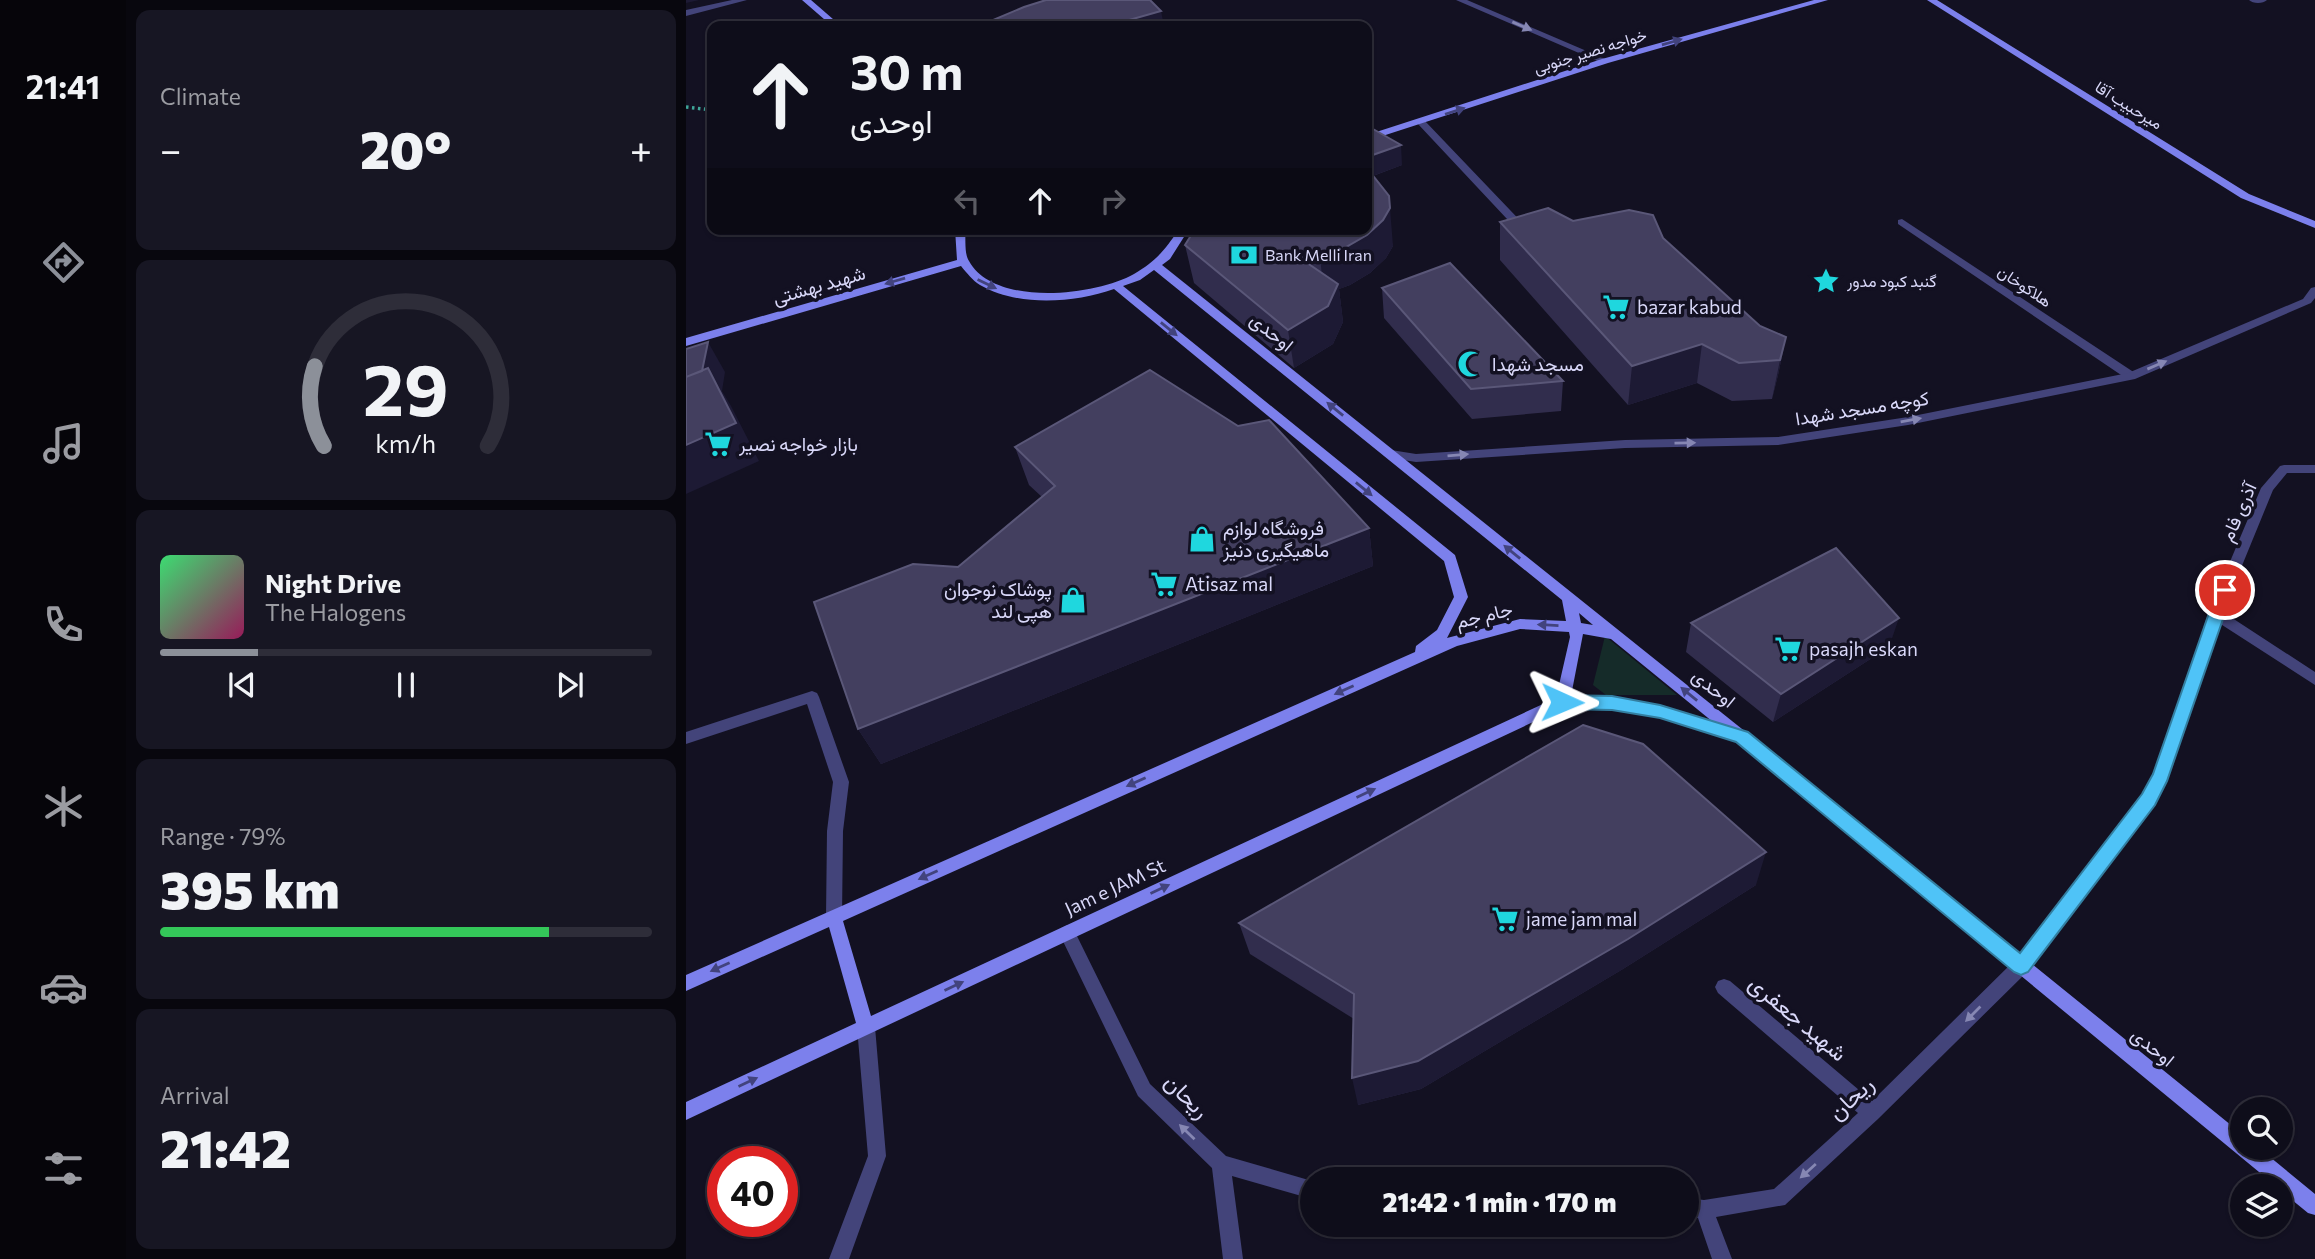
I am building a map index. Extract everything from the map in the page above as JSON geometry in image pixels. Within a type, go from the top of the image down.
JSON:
[{"type":"street","points":[[686,13],[743,0]]},
{"type":"street","points":[[806,0],[831,21]]},
{"type":"street","points":[[1460,0],[1605,61]]},
{"type":"street","name":"خواجه نصیر جنوبی","points":[[1372,137],[1605,61],[1824,0]]},
{"type":"street","name":"میرحبیب آقا","points":[[1931,0],[2245,196],[2315,225]]},
{"type":"street","points":[[2253,0],[2263,0]]},
{"type":"street","points":[[1421,122],[1535,242]]},
{"type":"street","name":"هلاکوخان","points":[[1902,222],[2131,376]]},
{"type":"street","points":[[959,235],[957,244],[961,261],[977,279],[996,288],[1040,298],[1079,296],[1117,286],[1156,266],[1172,252],[1181,235]]},
{"type":"street","name":"شهید بهشتی","points":[[686,342],[961,261]]},
{"type":"street","name":"اوحدی","points":[[1156,266],[1742,737],[2230,1136]]},
{"type":"street","points":[[686,983],[1406,662],[1442,634],[1461,597],[1450,559],[1117,286]]},
{"type":"street","name":"کوچه مسجد شهدا","points":[[1391,454],[1416,458],[1625,444],[1777,441],[1908,421],[2131,376],[2312,298]]},
{"type":"street","name":"آذری فام","points":[[2021,966],[2149,799],[2161,776],[2215,614],[2267,488],[2284,469],[2315,469]]},
{"type":"street","points":[[1568,597],[1577,637],[1562,702],[1612,703],[1660,712],[1742,737]]},
{"type":"street","points":[[2215,614],[2315,679]]},
{"type":"street","name":"جام جم","points":[[1406,662],[1454,641],[1520,624],[1574,626],[1615,636]]},
{"type":"street","points":[[686,737],[812,698],[841,782],[835,831],[834,917],[866,1027],[877,1156],[839,1259]]},
{"type":"street","name":"Jam e JAM St","points":[[686,1111],[1562,702]]},
{"type":"street","name":"ریحان","points":[[1067,933],[1144,1090],[1221,1164],[1300,1187]]},
{"type":"street","name":"ریحان","points":[[1699,1208],[1778,1198],[1872,1113],[2021,966]]},
{"type":"street","name":"شهید جعفری","points":[[1724,987],[1872,1113]]},
{"type":"street","name":"اوحدی","points":[[2259,1160],[2315,1206]]},
{"type":"street","points":[[1221,1164],[1233,1259]]},
{"type":"street","points":[[1699,1216],[1722,1259]]},
{"type":"path","points":[[686,107],[707,109]]},
{"type":"green space","points":[[1605,636],[1677,695],[1606,695],[1593,685]]},
{"type":"building","points":[[1046,0],[1150,0],[1161,11],[1126,21],[991,21]]},
{"type":"building","points":[[1373,129],[1401,145],[1372,155]]},
{"type":"building","points":[[1372,176],[1389,196],[1390,208],[1372,230]]},
{"type":"building","points":[[1548,208],[1573,221],[1629,210],[1653,215],[1663,238],[1760,326],[1786,337],[1780,360],[1739,363],[1702,344],[1632,366],[1500,222]]},
{"type":"building","points":[[1191,235],[1367,235],[1320,257],[1300,258],[1338,284],[1328,306],[1288,330],[1185,245]]},
{"type":"building","points":[[1450,263],[1563,381],[1471,389],[1382,288]]},
{"type":"building","points":[[708,342],[702,371],[686,377],[686,349]]},
{"type":"building","points":[[708,368],[736,423],[686,445],[686,377]]},
{"type":"building","name":"Atisaz mal","points":[[1150,370],[1238,426],[1269,420],[1369,528],[858,729],[814,602],[913,564],[958,567],[1055,486],[1015,447]]},
{"type":"building","name":"pasajh eskan","points":[[1836,548],[1899,618],[1781,694],[1691,623]]},
{"type":"building","name":"jame jam mal","points":[[1583,725],[1643,744],[1766,852],[1628,939],[1418,1061],[1352,1078],[1354,994],[1239,923]]},
{"type":"place","name":"Bank Melli Iran","points":[[1244,255]]},
{"type":"place","name":"گنبد کبود مدور","points":[[1826,281]]},
{"type":"place","name":"bazar kabud","points":[[1616,307]]},
{"type":"place","name":"مسجد شهدا","points":[[1471,364]]},
{"type":"place","name":"بازار خواجه نصیر","points":[[718,444]]},
{"type":"place","name":"فروشگاه لوازم ماهیگیری دنیز","points":[[1202,539]]},
{"type":"place","name":"Atisaz mal","points":[[1164,584]]},
{"type":"place","name":"پوشاک نوجوان هپی لند","points":[[1073,600]]},
{"type":"place","name":"pasajh eskan","points":[[1788,649]]},
{"type":"place","name":"jame jam mal","points":[[1505,919]]},
{"type":"route","points":[[1562,702],[1612,703],[1660,712],[1742,737],[2021,966],[2149,799],[2161,776],[2225,590]]}]
